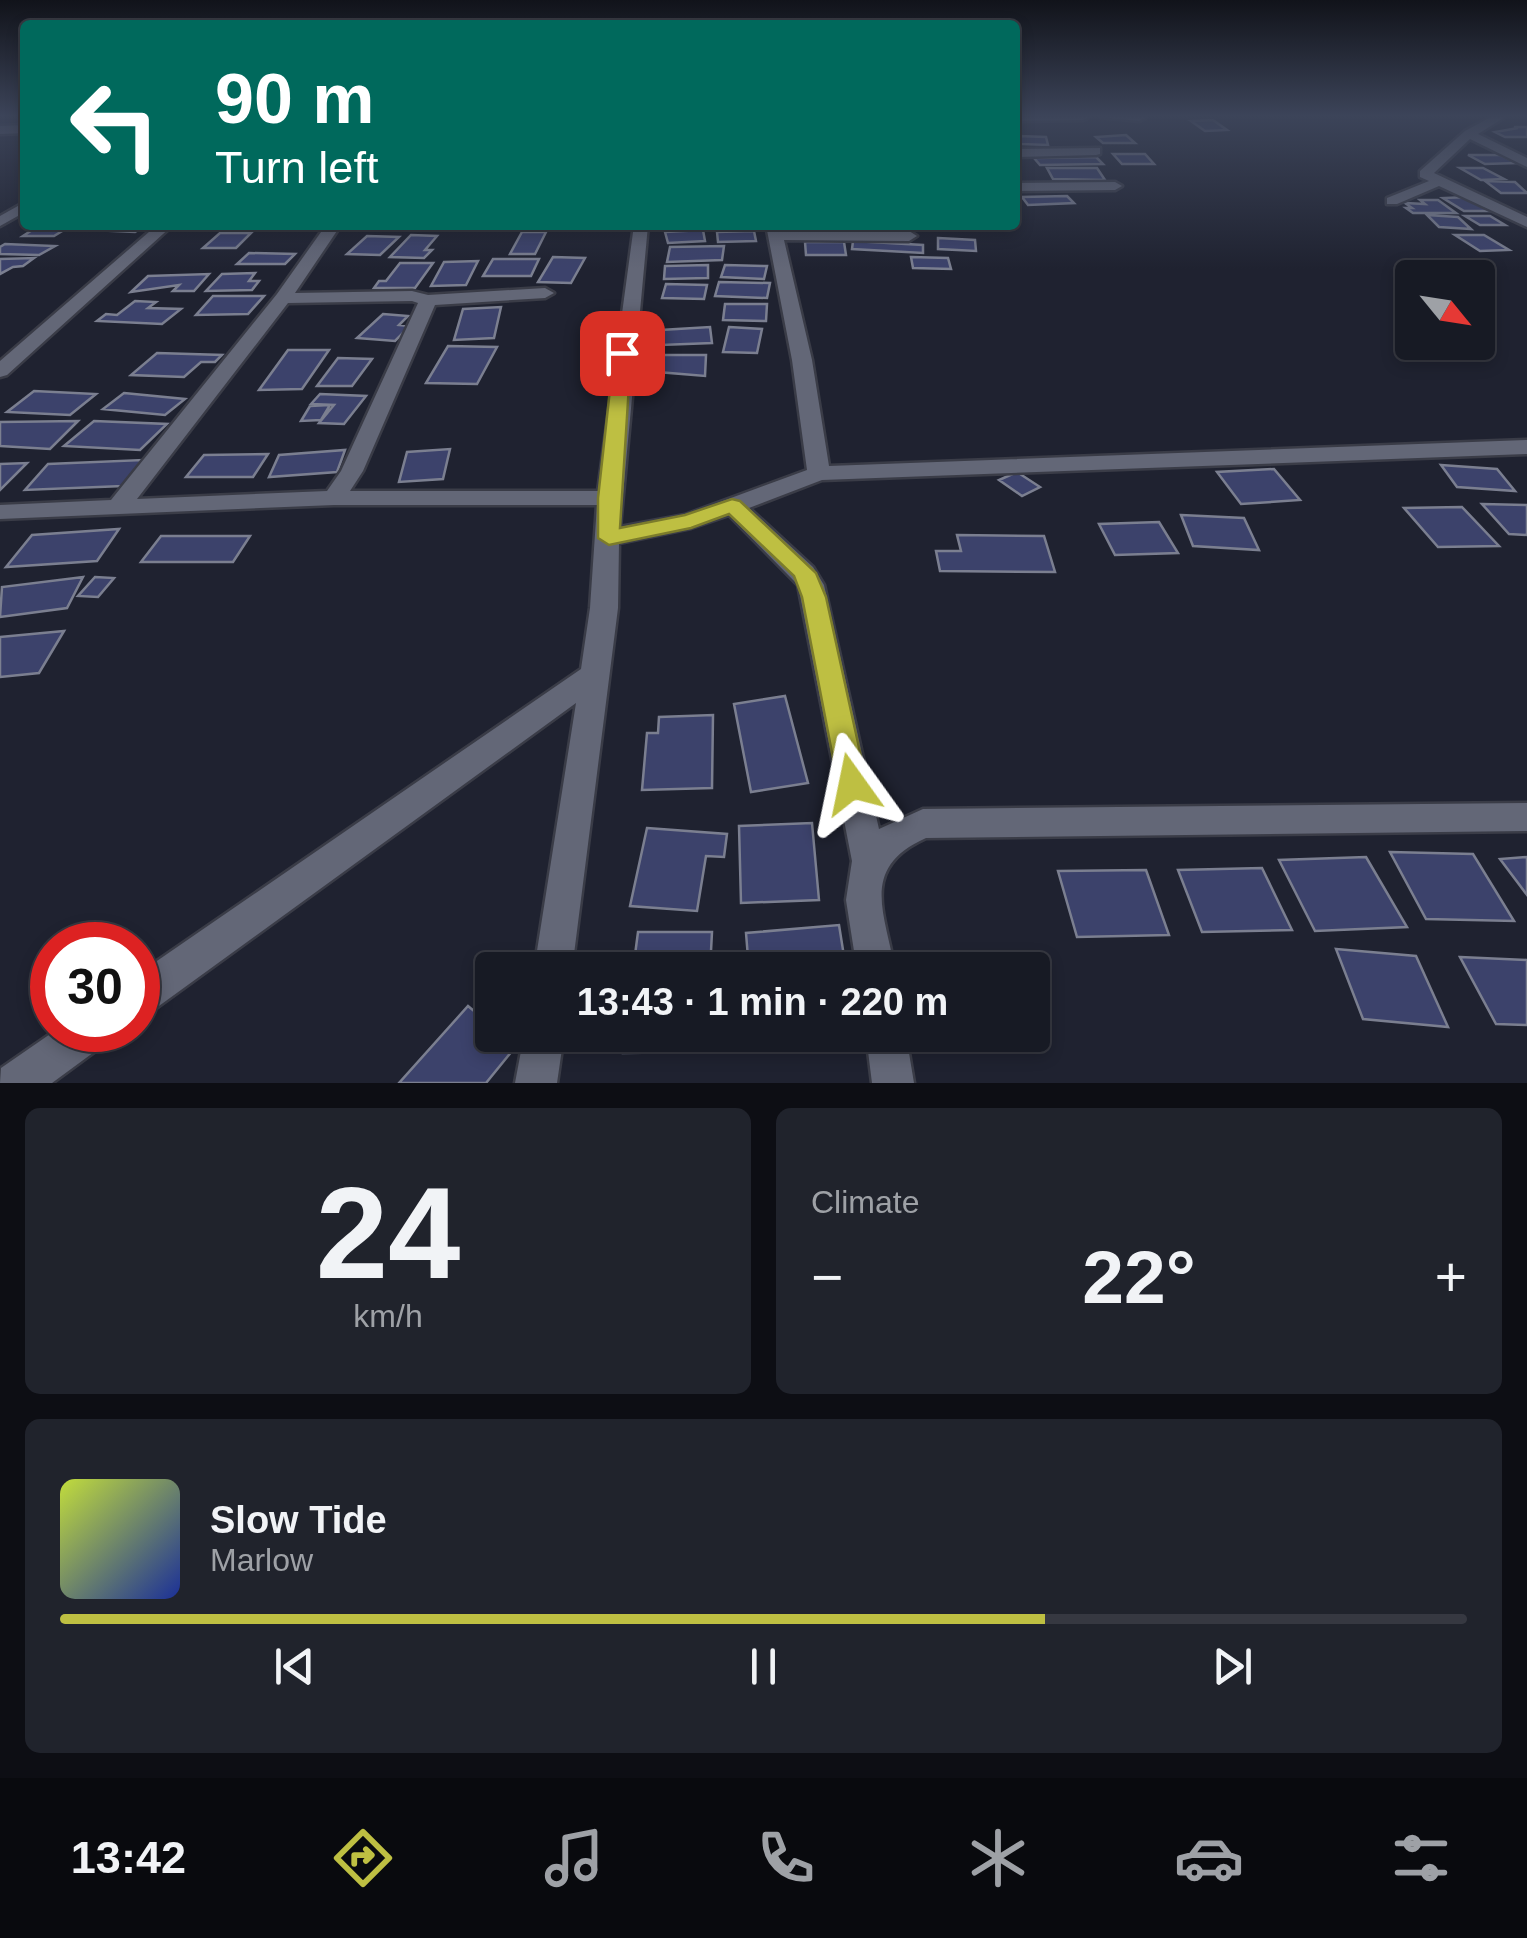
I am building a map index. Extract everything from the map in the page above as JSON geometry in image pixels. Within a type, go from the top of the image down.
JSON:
[{"type":"street","points":[[1432,168],[1425,174],[1527,222]]},
{"type":"street","points":[[1392,201],[1440,182]]},
{"type":"street","points":[[1020,187],[1115,186]]},
{"type":"street","points":[[0,371],[160,230]]},
{"type":"street","points":[[118,507],[283,298],[331,230]]},
{"type":"street","points":[[556,952],[595,674],[622,353],[640,230]]},
{"type":"street","points":[[819,473],[802,360],[774,230],[909,236]]},
{"type":"street","points":[[283,298],[412,296],[428,300],[545,293]]},
{"type":"street","points":[[334,498],[352,471],[428,300]]},
{"type":"street","points":[[609,538],[691,521],[819,473],[1527,447]]},
{"type":"street","points":[[2,515],[334,498],[608,498]]},
{"type":"street","points":[[732,506],[804,573],[811,585],[868,858],[865,894],[873,952]]},
{"type":"street","points":[[160,981],[595,674]]},
{"type":"street","points":[[868,858],[882,842],[922,824],[1527,818]]},
{"type":"street","points":[[16,1083],[60,1052]]},
{"type":"street","points":[[536,1083],[541,1052]]},
{"type":"street","points":[[888,1052],[893,1083]]},
{"type":"building","points":[[1047,168],[1097,168],[1105,180],[1053,179]]},
{"type":"building","points":[[1460,168],[1483,168],[1504,179],[1481,180]]},
{"type":"building","points":[[1485,181],[1515,182],[1527,193],[1501,193]]},
{"type":"building","points":[[1067,196],[1074,203],[1028,205],[1022,197]]},
{"type":"building","points":[[1469,197],[1491,211],[1464,211],[1443,198]]},
{"type":"building","points":[[1420,200],[1438,200],[1456,213],[1413,213],[1406,208],[1412,208],[1405,203],[1425,204]]},
{"type":"building","points":[[1427,215],[1458,217],[1471,229],[1439,227]]},
{"type":"building","points":[[1465,216],[1490,216],[1505,225],[1480,225]]},
{"type":"building","points":[[32,230],[64,230],[54,236],[23,236]]},
{"type":"building","points":[[703,230],[705,241],[668,243],[665,232]]},
{"type":"building","points":[[754,231],[756,241],[718,242],[717,232]]},
{"type":"building","points":[[522,232],[546,232],[535,254],[510,254]]},
{"type":"building","points":[[220,233],[251,233],[236,248],[203,248]]},
{"type":"building","points":[[411,235],[437,236],[425,250],[432,250],[424,258],[390,257]]},
{"type":"building","points":[[1455,235],[1484,235],[1509,250],[1480,251]]},
{"type":"building","points":[[367,236],[399,237],[380,255],[347,254]]},
{"type":"building","points":[[938,238],[975,240],[976,251],[938,249]]},
{"type":"building","points":[[853,241],[923,245],[923,253],[852,249]]},
{"type":"building","points":[[805,242],[844,242],[846,255],[806,255]]},
{"type":"building","points":[[55,246],[39,255],[0,254],[0,247]]},
{"type":"building","points":[[724,246],[722,260],[667,262],[670,247]]},
{"type":"building","points":[[249,253],[295,254],[285,264],[237,264]]},
{"type":"building","points":[[553,257],[585,258],[571,283],[538,282]]},
{"type":"building","points":[[911,257],[948,258],[951,269],[913,268]]},
{"type":"building","points":[[34,258],[23,266],[0,274],[0,259]]},
{"type":"building","points":[[493,259],[539,259],[531,276],[483,276]]},
{"type":"building","points":[[478,261],[466,285],[431,286],[444,262]]},
{"type":"building","points":[[400,263],[433,263],[415,288],[374,288],[379,281],[386,281]]},
{"type":"building","points":[[708,265],[708,278],[664,279],[665,266]]},
{"type":"building","points":[[725,265],[767,266],[764,279],[721,277]]},
{"type":"building","points":[[255,273],[249,281],[259,281],[252,290],[206,291],[222,274]]},
{"type":"building","points":[[209,274],[194,291],[173,291],[179,285],[131,292],[148,276]]},
{"type":"building","points":[[719,282],[770,283],[767,298],[715,296]]},
{"type":"building","points":[[666,284],[707,285],[704,299],[662,298]]},
{"type":"building","points":[[213,296],[264,296],[248,314],[196,315]]},
{"type":"building","points":[[135,301],[156,302],[148,308],[181,309],[162,324],[97,321],[106,314],[117,315]]},
{"type":"building","points":[[725,304],[767,304],[766,321],[723,320]]},
{"type":"building","points":[[501,307],[494,338],[454,340],[463,309]]},
{"type":"building","points":[[383,314],[408,316],[399,325],[410,326],[395,341],[357,338]]},
{"type":"building","points":[[710,327],[712,343],[661,345],[661,330]]},
{"type":"building","points":[[729,327],[762,329],[757,353],[723,352]]},
{"type":"building","points":[[448,346],[497,347],[477,384],[426,383]]},
{"type":"building","points":[[288,350],[329,350],[302,389],[259,390]]},
{"type":"building","points":[[157,353],[222,355],[215,362],[201,362],[184,377],[131,375]]},
{"type":"building","points":[[661,355],[706,355],[705,376],[658,372]]},
{"type":"building","points":[[338,358],[372,359],[352,386],[317,386]]},
{"type":"building","points":[[34,391],[96,394],[70,415],[7,412]]},
{"type":"building","points":[[124,393],[185,399],[165,415],[103,409]]},
{"type":"building","points":[[320,394],[366,396],[344,424],[319,423],[334,405],[311,404]]},
{"type":"building","points":[[330,405],[321,420],[301,421],[310,406]]},
{"type":"building","points":[[78,421],[50,449],[0,446],[0,422]]},
{"type":"building","points":[[94,421],[167,424],[140,450],[64,446]]},
{"type":"building","points":[[450,449],[443,479],[399,482],[407,452]]},
{"type":"building","points":[[345,450],[337,472],[269,477],[279,455]]},
{"type":"building","points":[[268,454],[253,477],[186,477],[204,455]]},
{"type":"building","points":[[142,460],[123,486],[25,490],[48,464]]},
{"type":"building","points":[[27,463],[0,490],[0,464]]},
{"type":"building","points":[[1441,465],[1497,469],[1515,491],[1457,487]]},
{"type":"building","points":[[1274,469],[1300,500],[1241,504],[1217,472]]},
{"type":"building","points":[[1017,472],[1040,487],[1022,496],[999,480]]},
{"type":"building","points":[[1482,504],[1527,505],[1527,535],[1509,534]]},
{"type":"building","points":[[1462,507],[1499,546],[1438,547],[1404,508]]},
{"type":"building","points":[[1181,515],[1244,518],[1259,550],[1193,546]]},
{"type":"building","points":[[1159,522],[1178,553],[1115,555],[1099,524]]},
{"type":"building","points":[[119,529],[97,561],[6,567],[32,535]]},
{"type":"building","points":[[957,535],[1044,536],[1055,572],[940,571],[936,551],[961,551]]},
{"type":"building","points":[[161,536],[250,536],[233,562],[141,562]]},
{"type":"building","points":[[83,577],[67,608],[0,617],[2,587]]},
{"type":"building","points":[[95,577],[114,578],[98,597],[78,596]]},
{"type":"building","points":[[64,631],[39,673],[0,677],[0,637]]},
{"type":"building","points":[[785,696],[808,783],[751,792],[734,704]]},
{"type":"building","points":[[713,715],[712,788],[642,790],[647,733],[658,733],[659,717]]},
{"type":"building","points":[[812,823],[819,900],[741,903],[739,826]]},
{"type":"building","points":[[647,828],[727,834],[724,857],[706,856],[697,911],[630,906]]},
{"type":"building","points":[[1390,852],[1473,854],[1514,921],[1426,919]]},
{"type":"building","points":[[1366,857],[1407,927],[1315,931],[1279,860]]},
{"type":"building","points":[[1527,857],[1527,895],[1500,859]]},
{"type":"building","points":[[1262,868],[1292,930],[1202,932],[1178,870]]},
{"type":"building","points":[[1146,870],[1169,935],[1077,937],[1058,871]]},
{"type":"building","points":[[839,925],[843,952],[748,952],[746,933]]},
{"type":"building","points":[[638,932],[712,932],[711,952],[635,952]]},
{"type":"building","points":[[1336,949],[1416,956],[1448,1027],[1363,1019]]},
{"type":"building","points":[[1460,957],[1527,960],[1527,1025],[1496,1024]]},
{"type":"building","points":[[468,1006],[475,1012],[475,1052],[511,1052],[486,1083],[399,1083]]},
{"type":"route","points":[[622,353],[608,498],[609,538],[691,521],[732,506],[804,573],[814,597],[852,784]]}]
